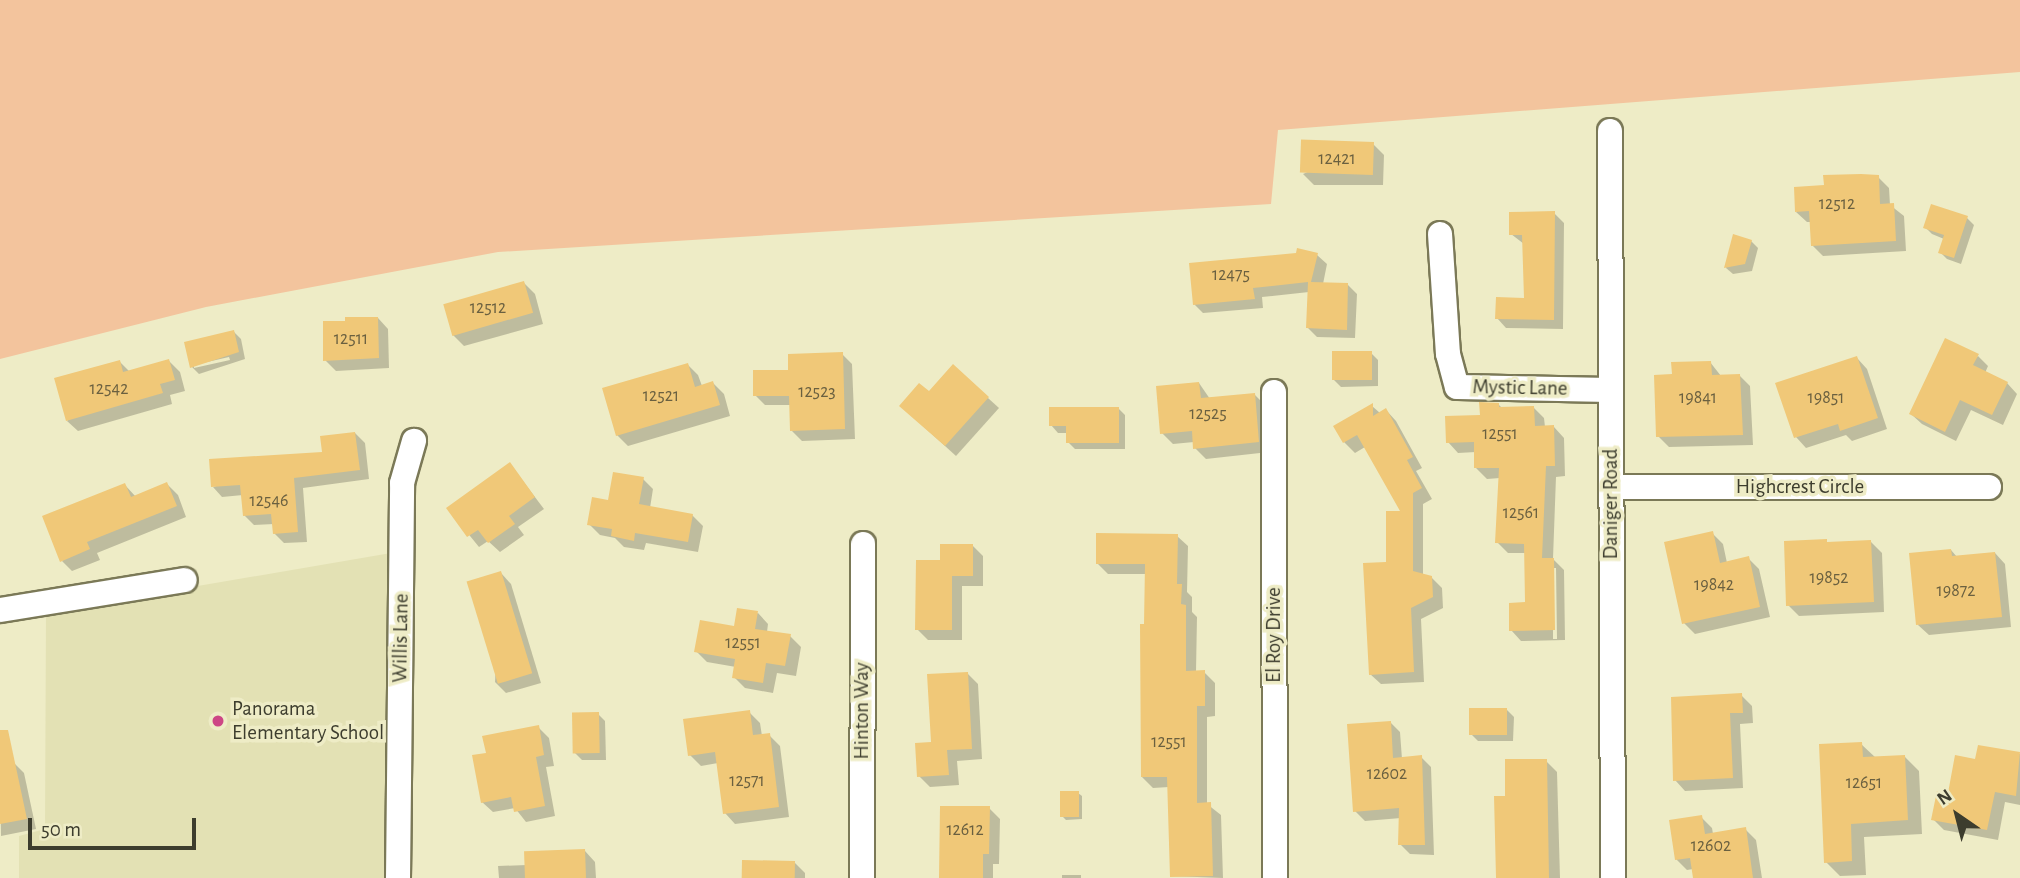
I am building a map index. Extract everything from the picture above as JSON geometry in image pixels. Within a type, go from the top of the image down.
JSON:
[{"type":"street","name":"Daniger Road","points":[[1611,131],[1613,878]]},
{"type":"street","name":"Mystic Lane","points":[[1440,234],[1448,354],[1457,387],[1610,390]]},
{"type":"street","name":"El Roy Drive","points":[[1274,392],[1275,878]]},
{"type":"street","name":"Willis Lane","points":[[398,878],[402,483],[414,441]]},
{"type":"street","name":"Highcrest Circle","points":[[1611,487],[1989,486]]},
{"type":"street","name":"Hinton Way","points":[[862,878],[863,544]]},
{"type":"street","points":[[0,610],[185,580]]},
{"type":"shaded area","points":[[0,0],[2020,0],[2020,72],[1278,130],[1271,204],[498,252],[206,307],[0,359]]},
{"type":"shaded area","name":"Panorama Elementary School","points":[[391,553],[391,878],[19,878],[19,836],[45,829],[46,612]]},
{"type":"building","points":[[1301,139],[1374,142],[1373,175],[1300,172]]},
{"type":"building","points":[[1823,175],[1879,175],[1880,204],[1894,203],[1896,241],[1811,246],[1809,211],[1795,212],[1794,187],[1824,185]]},
{"type":"building","points":[[1931,204],[1968,216],[1954,258],[1938,253],[1944,235],[1923,228]]},
{"type":"building","points":[[1555,211],[1554,320],[1495,319],[1496,297],[1524,298],[1522,235],[1509,235],[1509,212]]},
{"type":"building","points":[[1733,234],[1752,240],[1745,264],[1724,268]]},
{"type":"building","points":[[1297,248],[1318,253],[1311,282],[1348,283],[1347,330],[1306,328],[1308,282],[1253,288],[1255,299],[1193,305],[1189,263],[1296,253]]},
{"type":"building","points":[[524,281],[533,313],[452,336],[443,304]]},
{"type":"building","points":[[345,317],[378,317],[379,358],[323,361],[323,321],[345,321]]},
{"type":"building","points":[[234,330],[239,352],[190,368],[184,342]]},
{"type":"building","points":[[1945,338],[1979,354],[1973,365],[2008,382],[1992,415],[1960,400],[1945,432],[1909,414]]},
{"type":"building","points":[[1332,351],[1372,351],[1372,380],[1332,380]]},
{"type":"building","points":[[843,352],[845,429],[790,431],[789,396],[753,396],[753,370],[788,370],[788,354]]},
{"type":"building","points":[[1857,356],[1878,418],[1840,431],[1838,424],[1794,438],[1775,383]]},
{"type":"building","points":[[169,359],[175,380],[160,384],[163,393],[66,421],[54,378],[120,360],[123,372]]},
{"type":"building","points":[[1711,361],[1712,375],[1740,374],[1743,435],[1656,437],[1654,375],[1672,374],[1671,362]]},
{"type":"building","points":[[688,363],[695,387],[713,381],[720,405],[616,436],[602,388]]},
{"type":"building","points":[[953,364],[989,397],[945,446],[899,406],[919,383],[929,391]]},
{"type":"building","points":[[1199,382],[1201,398],[1255,393],[1259,442],[1193,449],[1192,431],[1160,434],[1156,386]]},
{"type":"building","points":[[1479,402],[1499,403],[1499,407],[1534,406],[1535,426],[1554,425],[1555,466],[1546,466],[1542,558],[1554,558],[1555,630],[1509,631],[1509,603],[1525,602],[1524,544],[1495,543],[1499,468],[1474,468],[1474,442],[1446,443],[1445,416],[1480,415]]},
{"type":"building","points":[[1373,403],[1373,416],[1386,408],[1413,457],[1407,460],[1422,488],[1413,493],[1413,571],[1432,576],[1433,597],[1411,608],[1414,672],[1369,675],[1363,563],[1386,562],[1386,511],[1400,511],[1357,435],[1343,443],[1333,426]]},
{"type":"building","points":[[1049,407],[1119,407],[1119,443],[1066,443],[1066,426],[1049,426]]},
{"type":"building","points":[[355,432],[360,470],[294,478],[298,532],[273,534],[271,514],[243,516],[240,485],[211,487],[209,459],[322,452],[320,436]]},
{"type":"building","points":[[510,462],[535,497],[509,516],[515,524],[488,543],[478,530],[467,537],[446,508]]},
{"type":"building","points":[[613,472],[644,477],[639,504],[693,514],[688,542],[635,533],[634,541],[611,536],[612,529],[587,525],[592,497],[608,500]]},
{"type":"building","points":[[167,482],[177,506],[87,542],[90,549],[60,562],[42,516],[125,483],[131,497]]},
{"type":"building","points":[[1713,531],[1720,563],[1749,556],[1760,607],[1682,624],[1664,542]]},
{"type":"building","points":[[1096,533],[1178,534],[1177,584],[1182,584],[1181,604],[1186,605],[1186,671],[1205,670],[1205,706],[1197,706],[1197,803],[1211,802],[1213,876],[1170,877],[1167,777],[1141,777],[1140,624],[1144,624],[1145,564],[1096,564]]},
{"type":"building","points":[[1827,539],[1827,542],[1871,540],[1874,602],[1786,606],[1784,541]]},
{"type":"building","points":[[940,544],[973,544],[973,576],[952,576],[952,630],[915,630],[916,560],[940,560]]},
{"type":"building","points":[[1951,549],[1952,556],[1995,552],[2002,617],[1916,625],[1909,553]]},
{"type":"building","points":[[501,571],[532,673],[498,684],[467,582]]},
{"type":"building","points":[[737,608],[758,611],[755,629],[791,634],[785,666],[766,663],[763,683],[732,678],[735,659],[694,652],[700,620],[734,626]]},
{"type":"building","points":[[968,672],[972,749],[947,750],[949,775],[917,777],[915,743],[931,742],[927,674]]},
{"type":"building","points":[[1742,693],[1743,713],[1730,713],[1733,778],[1673,781],[1671,697]]},
{"type":"building","points":[[1469,708],[1507,708],[1507,735],[1469,735]]},
{"type":"building","points":[[750,710],[753,735],[770,733],[779,807],[723,814],[715,752],[688,756],[683,719]]},
{"type":"building","points":[[572,712],[599,712],[600,753],[573,753]]},
{"type":"building","points":[[1391,721],[1393,758],[1422,755],[1425,845],[1398,845],[1399,808],[1353,812],[1347,724]]},
{"type":"building","points":[[539,725],[544,755],[536,757],[545,806],[514,812],[511,797],[481,803],[472,755],[486,753],[482,736]]},
{"type":"building","points":[[0,730],[8,730],[27,819],[0,824]]},
{"type":"building","points":[[1862,742],[1863,757],[1905,755],[1908,820],[1851,824],[1852,861],[1824,863],[1819,744]]},
{"type":"building","points":[[1978,745],[2020,752],[2016,796],[1995,792],[1987,830],[1931,820],[1937,791],[1948,793],[1955,755],[1975,759]]},
{"type":"building","points":[[1505,759],[1547,759],[1549,878],[1496,878],[1494,796],[1505,796]]},
{"type":"building","points":[[1060,791],[1079,791],[1079,817],[1060,817]]},
{"type":"building","points":[[940,806],[990,806],[989,854],[983,854],[983,878],[939,878]]},
{"type":"building","points":[[1702,815],[1705,834],[1746,827],[1753,878],[1693,878],[1690,858],[1675,860],[1669,820]]},
{"type":"building","points":[[585,849],[586,878],[525,878],[524,851]]},
{"type":"building","points":[[742,860],[795,861],[795,878],[742,878]]},
{"type":"place","name":"Panorama Elementary School","points":[[218,721]]}]
